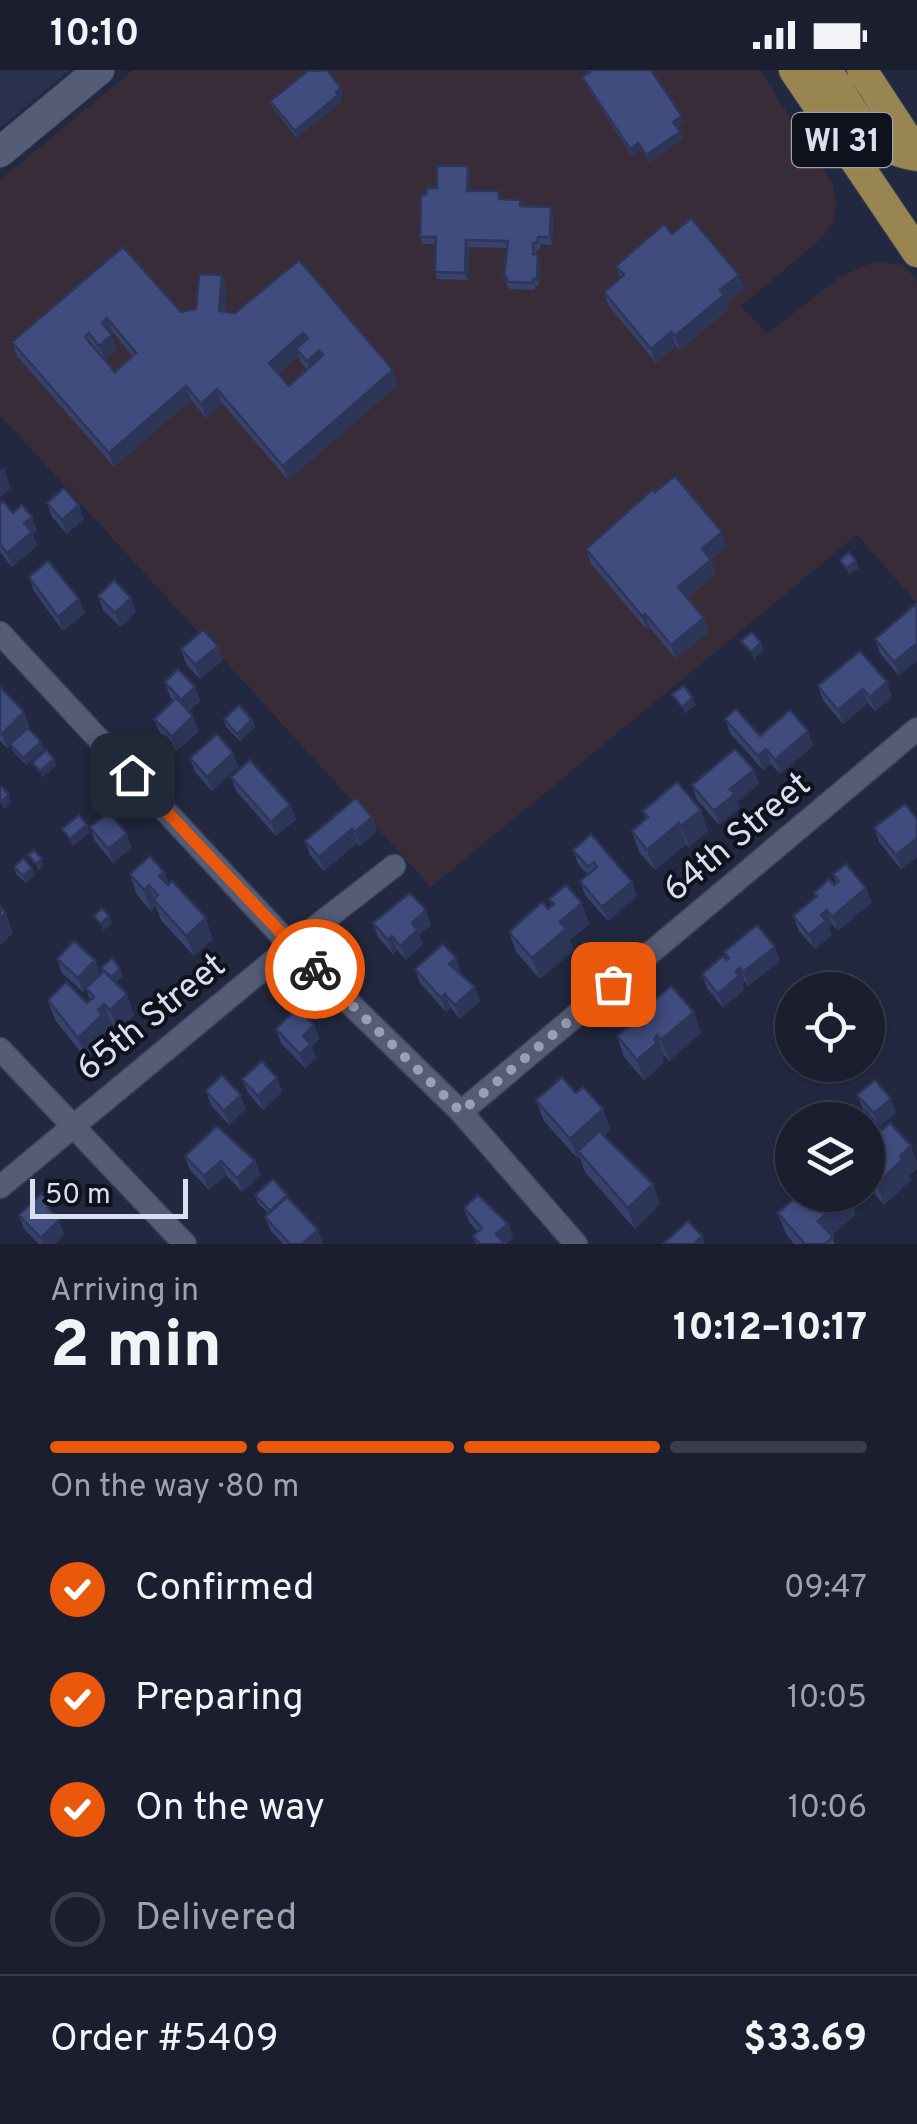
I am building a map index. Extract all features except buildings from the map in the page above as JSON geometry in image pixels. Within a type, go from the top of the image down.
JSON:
[{"type":"main road","name":"WI 31","points":[[794,70],[903,205],[917,252]]},
{"type":"main road","points":[[827,70],[872,137],[892,151],[917,155]]},
{"type":"main road","name":"WI 31","points":[[862,70],[917,155]]},
{"type":"street","points":[[0,152],[99,70]]},
{"type":"street","points":[[0,633],[291,946],[461,1112],[576,1244]]},
{"type":"street","name":"64th Street","points":[[461,1112],[917,729]]},
{"type":"street","name":"65th Street","points":[[0,1187],[291,946],[394,866]]},
{"type":"street","points":[[0,1049],[185,1244]]},
{"type":"shaded area","points":[[0,70],[70,70],[0,128]]},
{"type":"shaded area","points":[[133,70],[760,70],[833,185],[836,206],[833,222],[823,237],[741,306],[767,334],[837,279],[860,267],[877,262],[904,265],[917,281],[917,603],[857,535],[431,887],[0,415],[0,180]]},
{"type":"way so far","points":[[315,969],[461,1112],[613,984]]},
{"type":"route","points":[[132,775],[315,969]]}]
